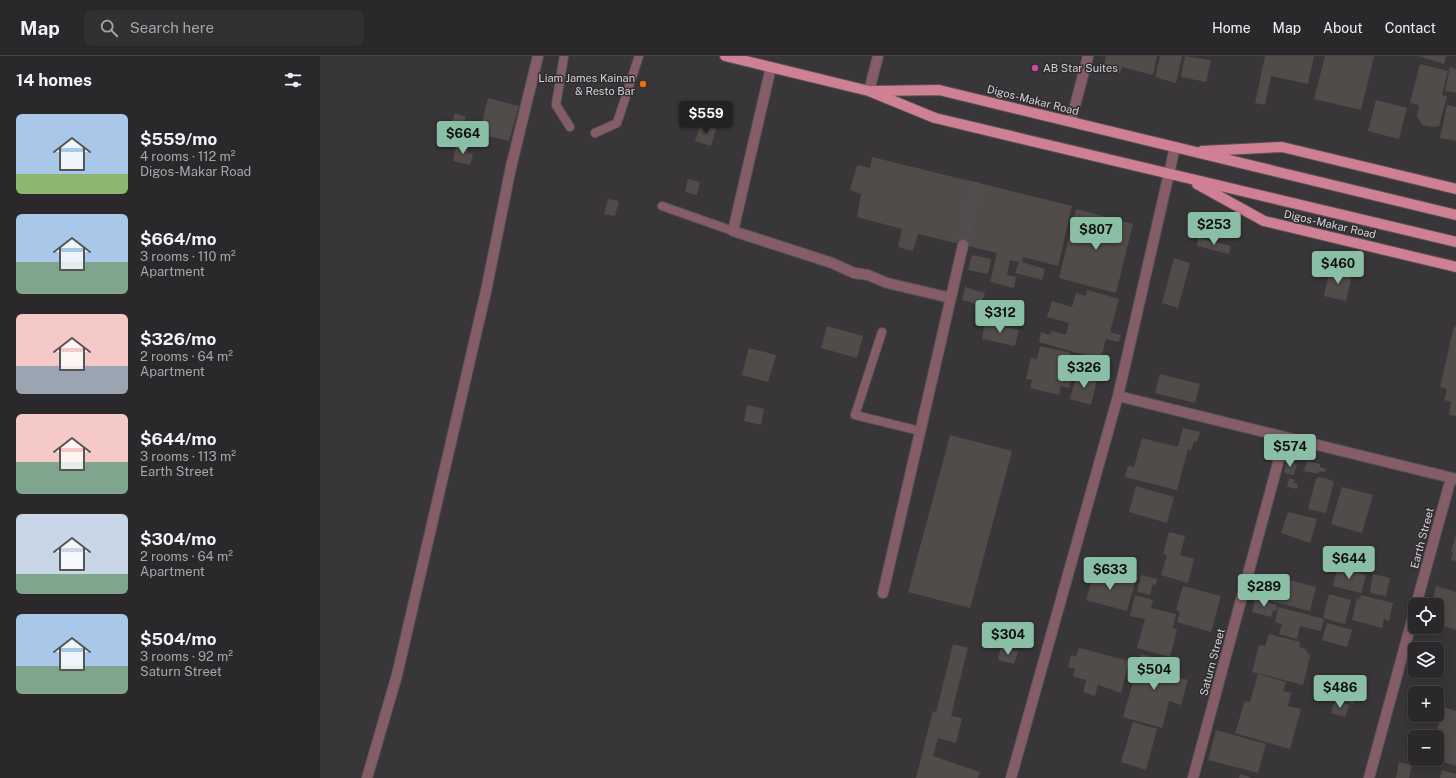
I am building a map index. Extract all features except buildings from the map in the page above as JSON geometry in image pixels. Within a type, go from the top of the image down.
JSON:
[{"type":"main road","name":"Digos-Makar Road","points":[[725,56],[869,91],[935,118],[1456,242]]},
{"type":"main road","name":"Digos-Makar Road","points":[[869,91],[939,90],[1456,215]]},
{"type":"main road","name":"Digos-Makar Road","points":[[1190,151],[1282,147],[1456,189]]},
{"type":"main road","name":"Digos-Makar Road","points":[[1184,177],[1264,221],[1456,267]]},
{"type":"street","points":[[367,778],[398,667],[486,291],[511,167],[538,56]]},
{"type":"street","points":[[869,91],[878,56]]},
{"type":"street","points":[[1071,122],[1088,56]]},
{"type":"street","points":[[771,67],[733,231],[832,263],[854,273],[868,275],[887,283],[951,298]]},
{"type":"street","points":[[1011,778],[1118,396],[1175,147]]},
{"type":"street","points":[[883,593],[963,245]]},
{"type":"street","points":[[1118,396],[1453,478]]},
{"type":"street","name":"Saturn Street","points":[[1193,778],[1285,437]]},
{"type":"street","name":"Earth Street","points":[[1418,598],[1453,478]]},
{"type":"street","points":[[1369,778],[1408,634]]},
{"type":"lane","points":[[564,56],[556,105],[570,127]]},
{"type":"lane","points":[[594,133],[617,122],[639,56]]},
{"type":"lane","points":[[662,206],[733,231]]},
{"type":"lane","points":[[882,332],[855,415],[920,431]]},
{"type":"tunnel","points":[[963,245],[976,182]]},
{"type":"place","name":"AB Star Suites","points":[[1035,68]]},
{"type":"place","name":"Liam James Kainan & Resto Bar","points":[[643,84]]}]
